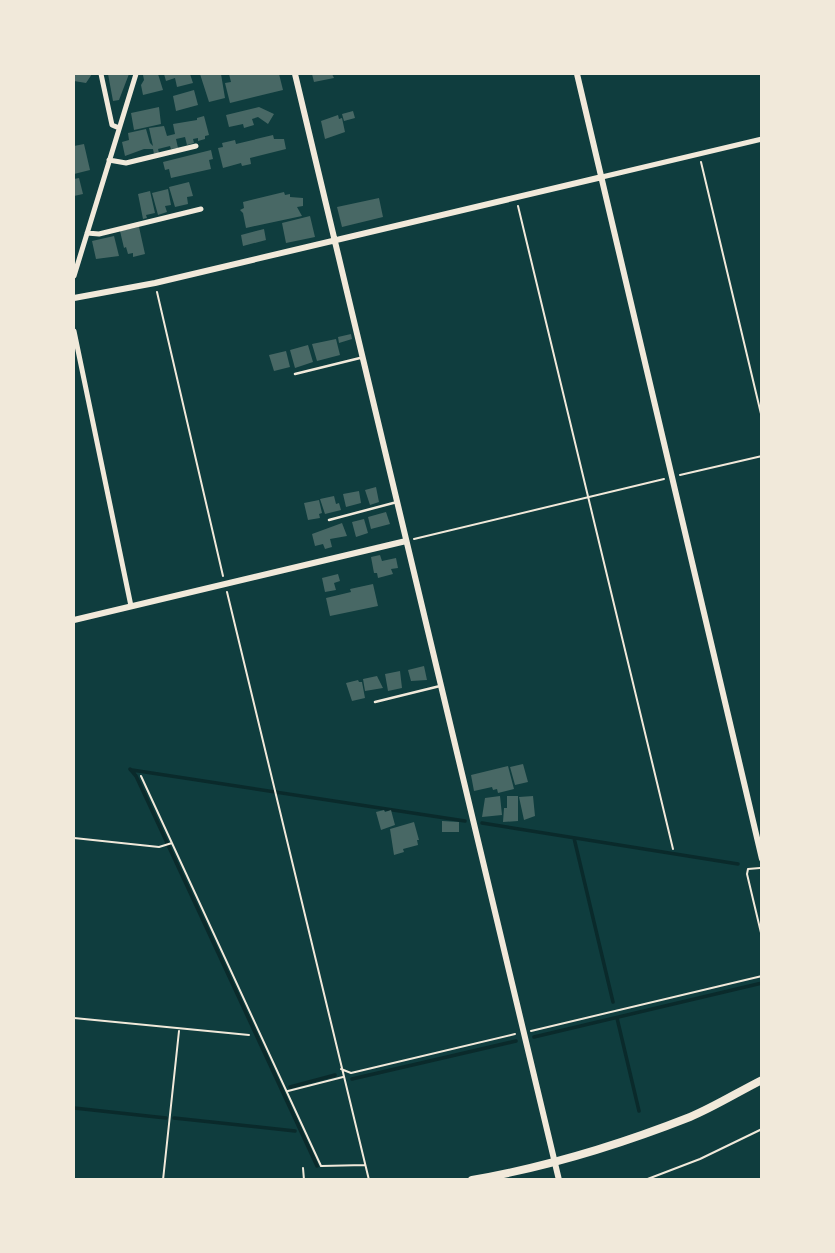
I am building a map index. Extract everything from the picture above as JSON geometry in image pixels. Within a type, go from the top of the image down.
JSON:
[{"type":"highway","points":[[472,1180],[592,1152],[692,1116],[761,1080]]},
{"type":"street","points":[[101,74],[113,125],[119,128]]},
{"type":"street","points":[[74,276],[136,74]]},
{"type":"street","points":[[295,74],[559,1180]]},
{"type":"street","points":[[577,74],[761,859]]},
{"type":"street","points":[[74,298],[155,283],[761,139]]},
{"type":"street","points":[[109,160],[125,163],[196,146]]},
{"type":"street","points":[[87,233],[99,234],[201,208]]},
{"type":"street","points":[[74,331],[131,606]]},
{"type":"street","points":[[74,620],[406,541]]},
{"type":"lane","points":[[295,374],[363,357]]},
{"type":"lane","points":[[329,520],[398,502]]},
{"type":"lane","points":[[375,702],[441,686]]},
{"type":"path","points":[[699,154],[761,418]]},
{"type":"path","points":[[516,197],[673,849]]},
{"type":"path","points":[[155,283],[369,1180]]},
{"type":"path","points":[[406,541],[761,456]]},
{"type":"path","points":[[141,776],[169,844],[321,1166],[366,1165]]},
{"type":"path","points":[[74,838],[159,847],[169,844]]},
{"type":"path","points":[[761,868],[748,869],[747,874],[761,937]]},
{"type":"path","points":[[341,1068],[351,1073],[761,976]]},
{"type":"path","points":[[74,1018],[249,1035]]},
{"type":"path","points":[[163,1180],[179,1029]]},
{"type":"path","points":[[287,1091],[343,1077]]},
{"type":"path","points":[[645,1180],[700,1159],[761,1129]]},
{"type":"path","points":[[303,1168],[304,1180]]},
{"type":"path","points":[[661,1175],[662,1180]]},
{"type":"building","points":[[74,74],[92,74],[86,83],[74,81]]},
{"type":"building","points":[[108,74],[129,74],[119,100],[113,101]]},
{"type":"building","points":[[158,74],[163,90],[143,95],[143,75]]},
{"type":"building","points":[[164,74],[190,74],[193,83],[177,87],[175,78],[166,81]]},
{"type":"building","points":[[200,74],[221,74],[225,98],[209,102]]},
{"type":"building","points":[[229,74],[279,74],[283,90],[230,103],[225,83],[231,82]]},
{"type":"building","points":[[312,74],[332,74],[334,78],[314,82]]},
{"type":"building","points":[[194,90],[198,105],[176,111],[173,96]]},
{"type":"building","points":[[159,107],[161,124],[134,130],[131,113]]},
{"type":"building","points":[[259,107],[274,114],[268,124],[258,117],[252,119],[254,125],[244,128],[243,124],[229,127],[226,115]]},
{"type":"building","points":[[353,111],[355,118],[344,121],[342,114]]},
{"type":"building","points":[[338,115],[339,119],[342,118],[345,132],[325,139],[321,121]]},
{"type":"building","points":[[204,116],[209,135],[205,136],[205,139],[193,139],[194,143],[187,145],[185,137],[176,139],[178,148],[171,149],[170,146],[158,149],[159,153],[154,154],[153,149],[144,149],[125,156],[122,142],[129,140],[128,133],[146,129],[153,146],[149,128],[164,126],[167,136],[175,134],[173,124],[197,120]]},
{"type":"building","points":[[273,135],[274,139],[284,139],[286,149],[250,158],[251,164],[242,166],[241,163],[223,168],[218,148],[223,147],[222,143],[235,140],[236,144]]},
{"type":"building","points":[[84,144],[90,170],[74,174],[74,146]]},
{"type":"building","points":[[211,150],[211,169],[171,178],[169,169],[165,170],[163,162]]},
{"type":"building","points":[[79,178],[83,194],[74,196],[74,179]]},
{"type":"building","points":[[189,182],[193,196],[187,197],[188,204],[175,207],[169,187]]},
{"type":"building","points":[[168,189],[171,205],[165,206],[167,212],[158,215],[152,193]]},
{"type":"building","points":[[150,191],[155,213],[146,215],[147,218],[143,219],[138,194]]},
{"type":"building","points":[[284,192],[285,195],[290,194],[290,197],[303,198],[303,206],[297,207],[302,216],[246,228],[240,210],[244,208],[243,202]]},
{"type":"building","points":[[379,198],[383,217],[342,227],[337,207]]},
{"type":"building","points":[[310,216],[315,237],[286,243],[282,223]]},
{"type":"building","points":[[139,227],[145,254],[133,257],[133,253],[128,254],[126,247],[124,248],[120,231]]},
{"type":"building","points":[[264,229],[266,240],[243,246],[241,235]]},
{"type":"building","points":[[114,236],[119,256],[96,259],[92,241]]},
{"type":"building","points":[[351,334],[352,339],[339,343],[338,337]]},
{"type":"building","points":[[336,339],[340,355],[317,361],[312,344]]},
{"type":"building","points":[[308,345],[313,362],[295,368],[290,350]]},
{"type":"building","points":[[286,351],[290,367],[274,371],[269,355]]},
{"type":"building","points":[[376,487],[379,502],[370,505],[365,490]]},
{"type":"building","points":[[359,491],[361,503],[346,507],[343,494]]},
{"type":"building","points":[[334,496],[341,510],[325,514],[320,499]]},
{"type":"building","points":[[319,500],[322,513],[319,514],[320,518],[308,520],[304,503]]},
{"type":"building","points":[[386,512],[390,524],[371,529],[368,517]]},
{"type":"building","points":[[364,519],[368,533],[356,537],[352,522]]},
{"type":"building","points":[[342,523],[347,536],[330,539],[332,547],[325,549],[323,544],[315,546],[312,534]]},
{"type":"building","points":[[380,555],[382,561],[396,558],[398,568],[391,569],[393,574],[378,578],[377,573],[374,573],[371,557]]},
{"type":"building","points":[[338,574],[340,581],[334,583],[336,590],[325,592],[322,578]]},
{"type":"building","points":[[373,584],[378,606],[330,616],[326,598]]},
{"type":"building","points":[[424,666],[427,680],[411,681],[408,670]]},
{"type":"building","points":[[400,671],[402,688],[388,691],[385,674]]},
{"type":"building","points":[[377,676],[383,688],[365,691],[363,679]]},
{"type":"building","points":[[358,680],[362,682],[365,698],[352,701],[346,683]]},
{"type":"building","points":[[523,764],[528,782],[515,785],[510,767]]},
{"type":"building","points":[[508,766],[514,789],[498,793],[497,789],[493,790],[492,787],[474,791],[471,775]]},
{"type":"building","points":[[500,796],[502,815],[482,817],[485,798]]},
{"type":"building","points":[[507,796],[518,796],[518,821],[503,822]]},
{"type":"building","points":[[533,796],[535,816],[524,820],[519,797]]},
{"type":"building","points":[[391,810],[395,825],[381,830],[376,812]]},
{"type":"building","points":[[442,821],[459,822],[459,832],[442,832]]},
{"type":"building","points":[[414,822],[418,845],[394,855],[390,829]]},
{"type":"waterway","points":[[130,769],[136,776],[317,1166]]},
{"type":"waterway","points":[[132,770],[465,821]]},
{"type":"waterway","points":[[482,823],[738,864]]},
{"type":"waterway","points":[[574,838],[613,1002]]},
{"type":"waterway","points":[[534,1037],[762,983]]},
{"type":"waterway","points":[[617,1018],[639,1111]]},
{"type":"waterway","points":[[352,1079],[516,1041]]},
{"type":"waterway","points":[[290,1087],[335,1075]]},
{"type":"waterway","points":[[74,1108],[166,1118]]},
{"type":"waterway","points":[[174,1118],[295,1131]]}]
